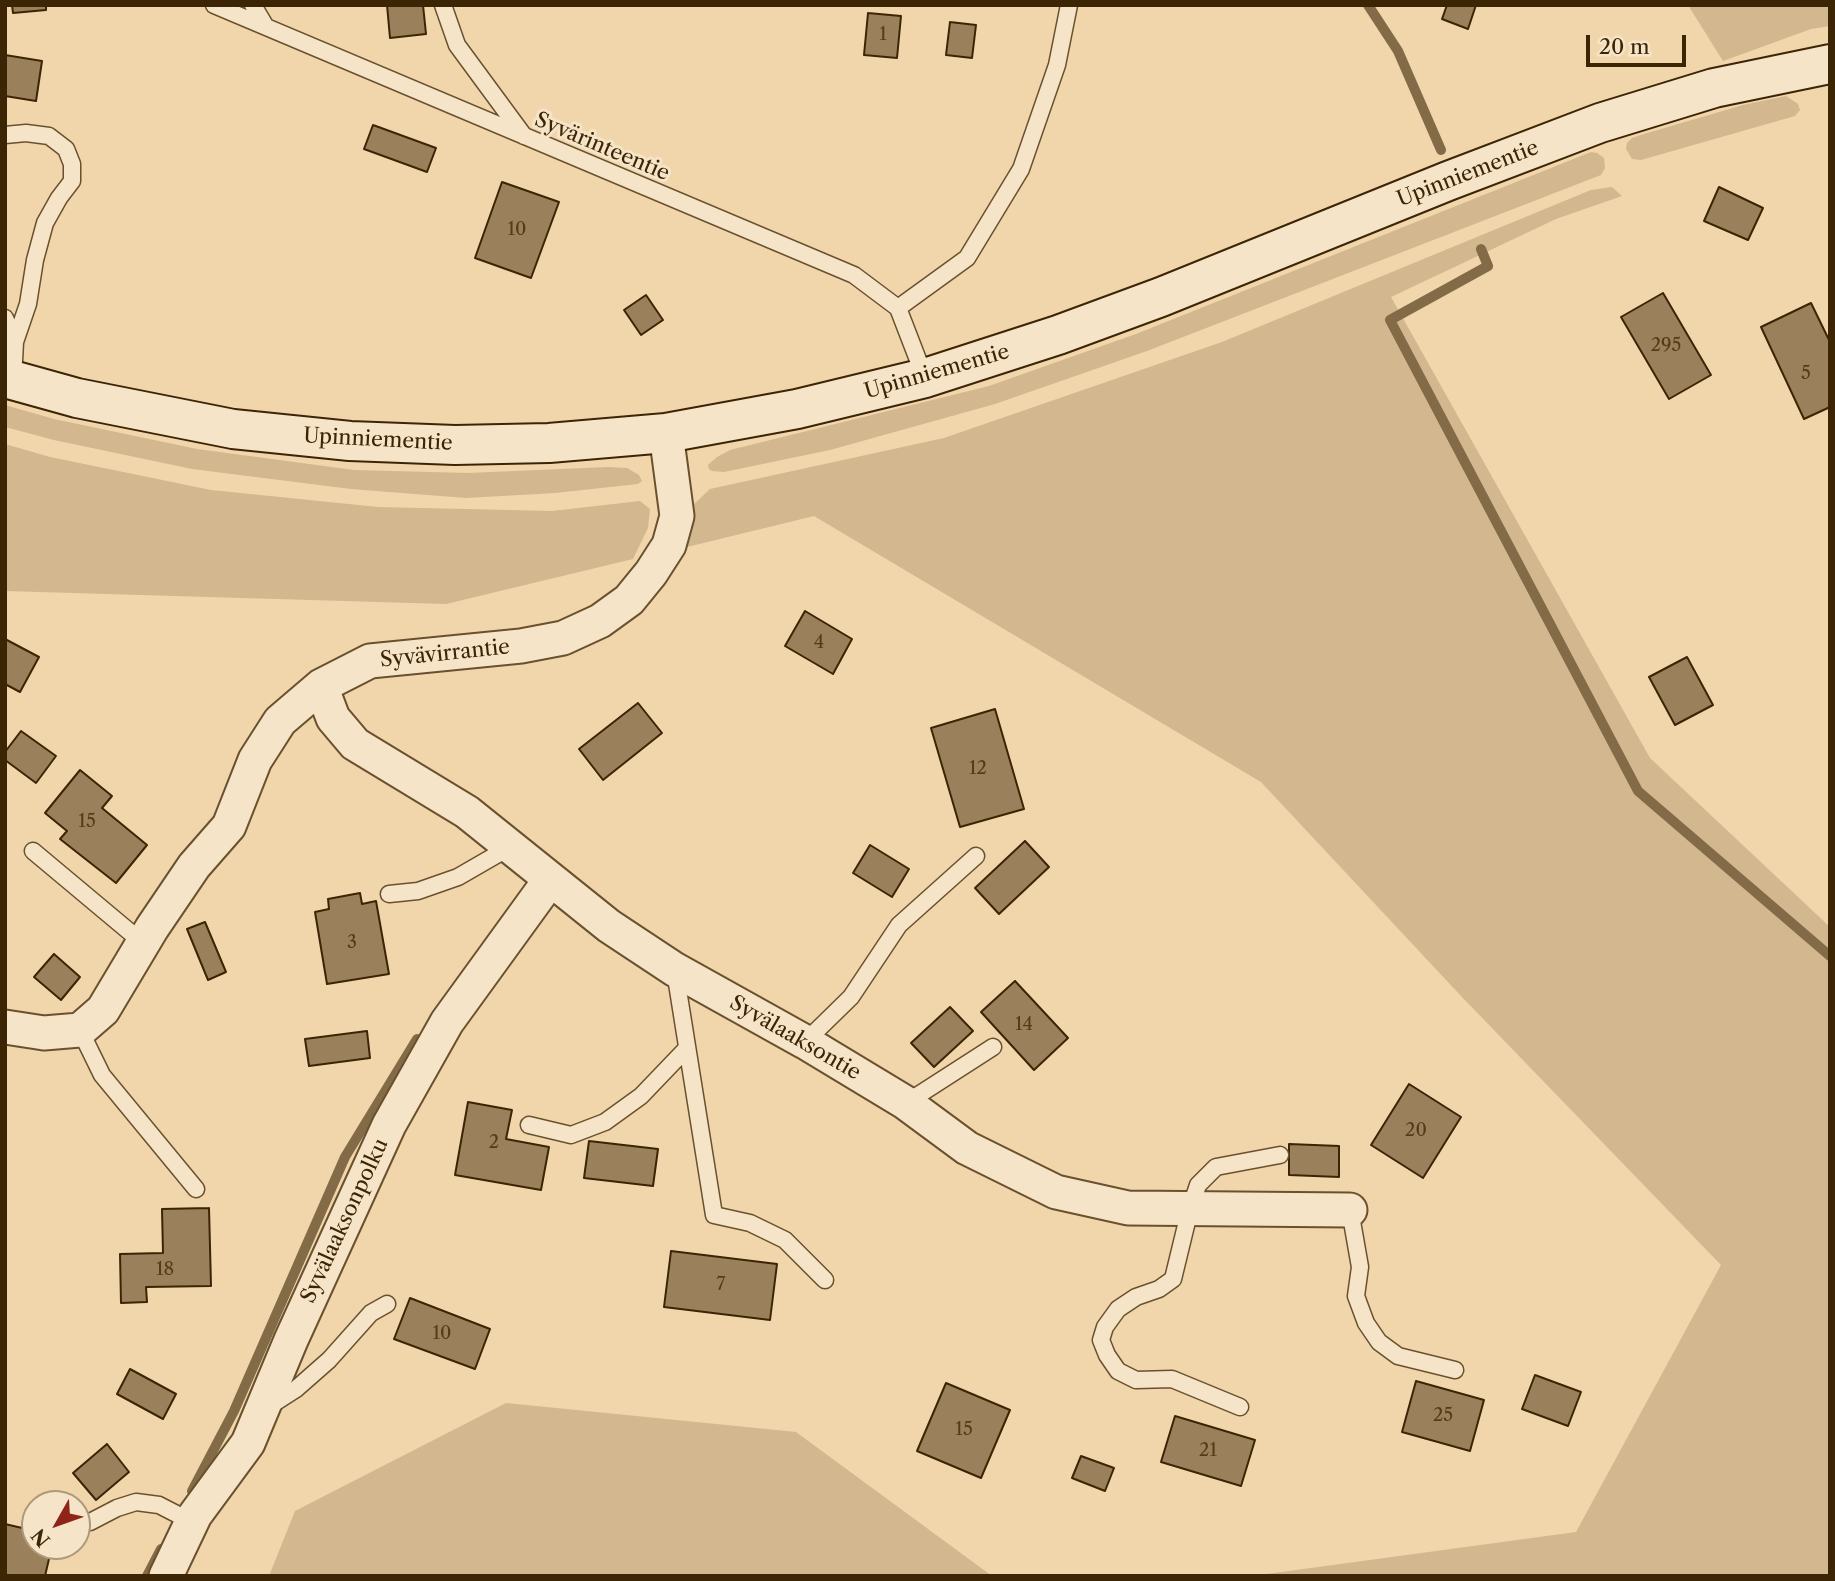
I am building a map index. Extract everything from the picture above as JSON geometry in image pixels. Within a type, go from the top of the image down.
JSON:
[{"type":"main road","name":"Upinniementie","points":[[9,379],[77,398],[233,429],[350,441],[455,445],[549,443],[666,433],[797,409],[925,379],[1161,297],[1600,123],[1714,88],[1830,64]]},
{"type":"street","name":"Syvävirrantie","points":[[80,1030],[103,1010],[194,866],[229,826],[255,760],[280,721],[321,686],[370,661],[522,646],[563,638],[600,621],[629,600],[669,545],[677,516],[666,433]]},
{"type":"street","name":"Syvälaaksontie","points":[[321,686],[333,718],[355,744],[467,812],[609,926],[674,969],[906,1102],[967,1149],[1056,1192],[1128,1208],[1350,1210]]},
{"type":"street","name":"Syvälaaksonpolku","points":[[166,1576],[192,1522],[248,1443],[291,1340],[389,1125],[447,1022],[550,880]]},
{"type":"street","points":[[5,1027],[44,1033],[80,1030]]},
{"type":"lane","name":"Syvärinteentie","points":[[214,5],[854,275],[898,308]]},
{"type":"lane","points":[[253,5],[266,27]]},
{"type":"lane","points":[[443,5],[457,45],[526,138]]},
{"type":"lane","points":[[925,379],[898,308],[967,258],[1021,169],[1057,65],[1069,5]]},
{"type":"lane","points":[[5,135],[26,132],[49,136],[66,149],[72,164],[72,181],[59,198],[46,223],[35,260],[28,304],[15,342],[9,379]]},
{"type":"lane","points":[[5,318],[15,342]]},
{"type":"lane","points":[[389,894],[418,891],[458,877],[510,847]]},
{"type":"lane","points":[[33,851],[143,943]]},
{"type":"lane","points":[[805,1042],[850,997],[899,925],[976,856]]},
{"type":"lane","points":[[674,969],[714,1215],[750,1223],[785,1240],[825,1280]]},
{"type":"lane","points":[[80,1030],[102,1074],[196,1189]]},
{"type":"lane","points":[[906,1102],[993,1047]]},
{"type":"lane","points":[[529,1125],[570,1135],[605,1122],[641,1096],[687,1048]]},
{"type":"lane","points":[[1240,1408],[1172,1379],[1136,1380],[1118,1371],[1101,1340],[1105,1327],[1118,1309],[1173,1279],[1198,1185],[1216,1167],[1280,1155]]},
{"type":"lane","points":[[1350,1210],[1360,1267],[1356,1296],[1366,1323],[1379,1342],[1398,1356],[1455,1370]]},
{"type":"lane","points":[[261,1412],[296,1389],[329,1360],[371,1313],[387,1304]]},
{"type":"lane","points":[[91,1522],[136,1502],[159,1505],[192,1522]]},
{"type":"shaded area","points":[[1688,5],[1830,5],[1830,26],[1811,29],[1723,61]]},
{"type":"shaded area","points":[[1786,96],[1798,104],[1800,110],[1795,116],[1641,160],[1632,159],[1626,149],[1632,138],[1644,134],[1743,105]]},
{"type":"shaded area","points":[[1591,152],[1604,158],[1605,168],[1601,175],[1147,351],[995,404],[830,450],[724,472],[709,469],[708,465],[730,450],[989,386],[1136,334]]},
{"type":"shaded area","points":[[1612,187],[1622,196],[1556,219],[1391,297],[1650,758],[1830,927],[1830,1576],[1252,1576],[1576,1532],[1721,1265],[1461,996],[1261,782],[814,516],[687,547],[691,507],[710,489],[944,438],[1222,342],[1591,190]]},
{"type":"shaded area","points":[[5,405],[54,419],[197,449],[354,470],[468,473],[608,467],[627,468],[639,475],[642,481],[638,484],[555,493],[466,498],[351,489],[192,469],[54,440],[5,427]]},
{"type":"shaded area","points":[[5,444],[50,457],[211,490],[378,507],[552,511],[640,501],[650,509],[648,528],[633,559],[446,604],[5,591]]},
{"type":"shaded area","points":[[506,1403],[796,1432],[992,1576],[269,1576],[295,1511]]},
{"type":"building","points":[[12,5],[46,5],[46,10],[13,13]]},
{"type":"building","points":[[387,5],[423,5],[426,34],[390,38]]},
{"type":"building","points":[[1447,5],[1476,5],[1468,29],[1442,19]]},
{"type":"building","points":[[868,13],[901,16],[897,58],[864,55]]},
{"type":"building","points":[[950,22],[976,25],[972,58],[946,55]]},
{"type":"building","points":[[5,55],[42,61],[36,101],[5,96]]},
{"type":"building","points":[[373,125],[436,148],[427,172],[364,149]]},
{"type":"building","points":[[502,182],[559,202],[531,278],[475,258]]},
{"type":"building","points":[[1719,187],[1763,208],[1748,240],[1704,221]]},
{"type":"building","points":[[1663,293],[1711,375],[1669,399],[1621,317]]},
{"type":"building","points":[[646,295],[663,320],[641,335],[624,310]]},
{"type":"building","points":[[1811,303],[1830,342],[1830,407],[1804,419],[1761,327]]},
{"type":"building","points":[[805,611],[852,639],[833,674],[785,646]]},
{"type":"building","points":[[5,639],[39,657],[20,692],[5,684]]},
{"type":"building","points":[[1687,657],[1713,705],[1675,725],[1649,677]]},
{"type":"building","points":[[638,703],[662,733],[603,780],[579,749]]},
{"type":"building","points":[[995,709],[1024,809],[960,827],[931,728]]},
{"type":"building","points":[[21,731],[56,756],[36,783],[5,760],[5,752]]},
{"type":"building","points":[[80,770],[112,796],[102,808],[147,845],[116,883],[60,839],[67,831],[45,813]]},
{"type":"building","points":[[1025,841],[1049,867],[999,914],[975,888]]},
{"type":"building","points":[[870,845],[909,869],[892,897],[853,873]]},
{"type":"building","points":[[360,893],[362,904],[376,901],[389,974],[327,984],[315,912],[329,909],[328,899]]},
{"type":"building","points":[[205,922],[226,972],[208,980],[187,929]]},
{"type":"building","points":[[54,954],[80,977],[61,1000],[34,977]]},
{"type":"building","points":[[1015,981],[1068,1038],[1034,1070],[981,1012]]},
{"type":"building","points":[[950,1007],[973,1031],[934,1067],[911,1043]]},
{"type":"building","points":[[367,1031],[370,1058],[309,1066],[305,1039]]},
{"type":"building","points":[[1409,1084],[1461,1117],[1423,1178],[1371,1145]]},
{"type":"building","points":[[468,1102],[512,1110],[506,1139],[549,1147],[541,1190],[455,1175]]},
{"type":"building","points":[[589,1141],[658,1149],[653,1186],[584,1178]]},
{"type":"building","points":[[1289,1144],[1339,1146],[1339,1177],[1289,1175]]},
{"type":"building","points":[[209,1208],[211,1286],[146,1287],[147,1302],[121,1303],[120,1254],[163,1253],[162,1209]]},
{"type":"building","points":[[671,1251],[777,1264],[770,1320],[664,1307]]},
{"type":"building","points":[[410,1298],[490,1329],[475,1369],[394,1339]]},
{"type":"building","points":[[130,1369],[176,1394],[163,1419],[117,1394]]},
{"type":"building","points":[[1535,1375],[1581,1392],[1568,1426],[1522,1409]]},
{"type":"building","points":[[1416,1381],[1484,1400],[1470,1451],[1402,1432]]},
{"type":"building","points":[[946,1383],[1010,1410],[981,1478],[917,1451]]},
{"type":"building","points":[[1175,1416],[1255,1440],[1241,1486],[1161,1462]]},
{"type":"building","points":[[107,1444],[129,1472],[96,1500],[91,1490],[87,1490],[73,1473]]},
{"type":"building","points":[[1081,1456],[1114,1468],[1105,1491],[1072,1478]]},
{"type":"building","points":[[5,1524],[21,1528],[21,1560],[49,1560],[45,1576],[5,1576]]},
{"type":"waterway","points":[[1368,5],[1398,51],[1441,150]]},
{"type":"waterway","points":[[1481,249],[1488,266],[1390,320],[1638,791],[1830,956]]},
{"type":"waterway","points":[[192,1491],[234,1411],[345,1157],[417,1039]]},
{"type":"waterway","points":[[147,1576],[161,1549]]}]
